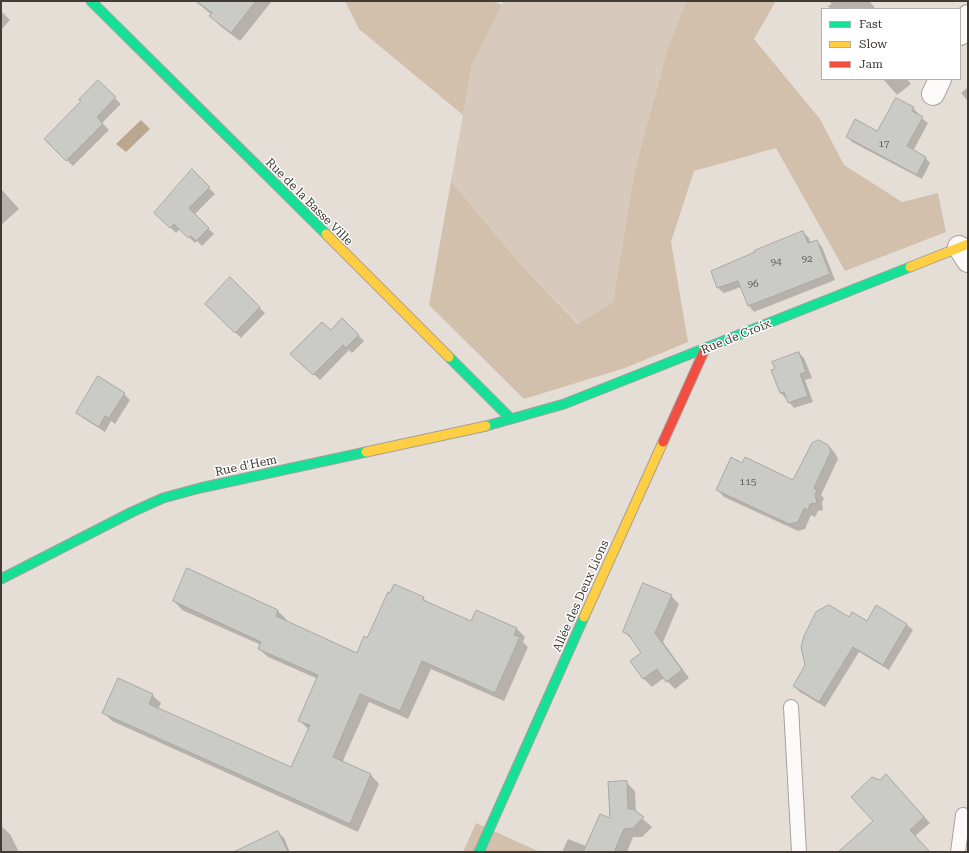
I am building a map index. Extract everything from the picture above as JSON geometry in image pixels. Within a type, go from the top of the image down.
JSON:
[{"type":"street","name":"Rue de la Basse Ville","points":[[91,1],[511,419]]},
{"type":"street","points":[[961,32],[968,16]]},
{"type":"street","name":"Rue de Croix","points":[[511,419],[564,404],[965,251]]},
{"type":"street","name":"Allée des Deux Lions","points":[[479,852],[705,349]]},
{"type":"street","name":"Rue d'Hem","points":[[1,579],[132,512],[163,498],[200,488],[484,427],[511,419]]},
{"type":"lane","points":[[791,707],[799,852]]},
{"type":"lane","points":[[958,852],[963,815],[968,819]]},
{"type":"shaded area","points":[[345,1],[493,1],[502,5],[472,65],[463,115],[359,29]]},
{"type":"shaded area","points":[[504,1],[686,1],[669,44],[635,169],[613,302],[579,324],[522,266],[451,181],[472,65]]},
{"type":"shaded area","points":[[686,1],[776,1],[754,39],[820,119],[844,165],[902,202],[938,193],[946,232],[845,271],[776,148],[694,171],[671,242],[688,342],[625,368],[524,399],[429,305],[451,181],[522,266],[578,324],[613,302],[635,169],[669,44]]},
{"type":"shaded area","points":[[141,120],[150,129],[126,152],[116,144]]},
{"type":"shaded area","points":[[476,823],[540,852],[463,852]]},
{"type":"building","points":[[196,1],[256,1],[231,33],[209,16],[212,13]]},
{"type":"building","points":[[98,80],[116,97],[97,117],[103,124],[66,161],[44,139],[81,101],[79,100]]},
{"type":"building","points":[[896,98],[914,107],[912,111],[923,117],[907,146],[926,157],[917,175],[846,137],[855,119],[877,131]]},
{"type":"building","points":[[192,169],[210,187],[189,208],[209,228],[196,241],[191,236],[188,238],[174,224],[170,228],[154,213]]},
{"type":"building","points":[[803,231],[808,243],[817,240],[830,274],[748,306],[738,281],[717,288],[711,271]]},
{"type":"building","points":[[230,277],[260,307],[235,333],[205,304]]},
{"type":"building","points":[[342,318],[359,335],[346,348],[343,345],[313,375],[290,354],[322,322],[331,330]]},
{"type":"building","points":[[799,352],[806,372],[800,374],[808,396],[788,403],[784,392],[780,393],[771,370],[775,369],[772,362]]},
{"type":"building","points":[[98,376],[125,393],[109,418],[105,416],[99,427],[76,413]]},
{"type":"building","points":[[819,440],[828,445],[831,451],[814,488],[817,490],[815,495],[817,503],[810,504],[808,510],[804,508],[798,522],[789,524],[716,490],[731,457],[742,463],[745,457],[793,480],[812,443]]},
{"type":"building","points":[[187,568],[278,610],[276,616],[357,653],[364,636],[367,638],[388,592],[390,593],[394,584],[424,597],[423,600],[471,621],[476,610],[517,628],[514,635],[520,637],[495,693],[422,661],[400,711],[360,694],[333,757],[371,774],[350,824],[102,713],[118,678],[153,694],[149,704],[291,767],[310,725],[298,721],[318,675],[258,649],[261,642],[173,601]]},
{"type":"building","points":[[643,583],[672,595],[655,633],[682,670],[666,682],[657,669],[643,679],[630,661],[641,653],[629,635],[623,632]]},
{"type":"building","points":[[829,605],[849,617],[852,612],[867,621],[876,605],[907,624],[883,665],[853,647],[819,702],[793,686],[805,665],[801,647],[804,636],[816,612]]},
{"type":"building","points":[[886,774],[924,817],[910,830],[930,852],[838,852],[873,821],[851,797],[872,777],[880,780]]},
{"type":"building","points":[[627,781],[628,809],[633,809],[644,817],[633,828],[624,829],[614,852],[583,852],[600,814],[610,818],[608,782]]},
{"type":"building","points":[[278,831],[288,852],[234,852]]},
{"type":"traffic: fast","points":[[91,1],[326,234]]},
{"type":"traffic: fast","points":[[486,426],[564,404],[910,267]]},
{"type":"traffic: fast","points":[[449,357],[511,419]]},
{"type":"traffic: fast","points":[[1,579],[132,512],[163,498],[200,488],[366,452]]},
{"type":"traffic: fast","points":[[479,852],[584,617]]},
{"type":"traffic: slow","points":[[326,234],[449,357]]},
{"type":"traffic: slow","points":[[910,267],[968,244]]},
{"type":"traffic: slow","points":[[366,452],[486,426]]},
{"type":"traffic: slow","points":[[584,617],[663,442]]},
{"type":"traffic: jam","points":[[663,442],[705,349]]}]
